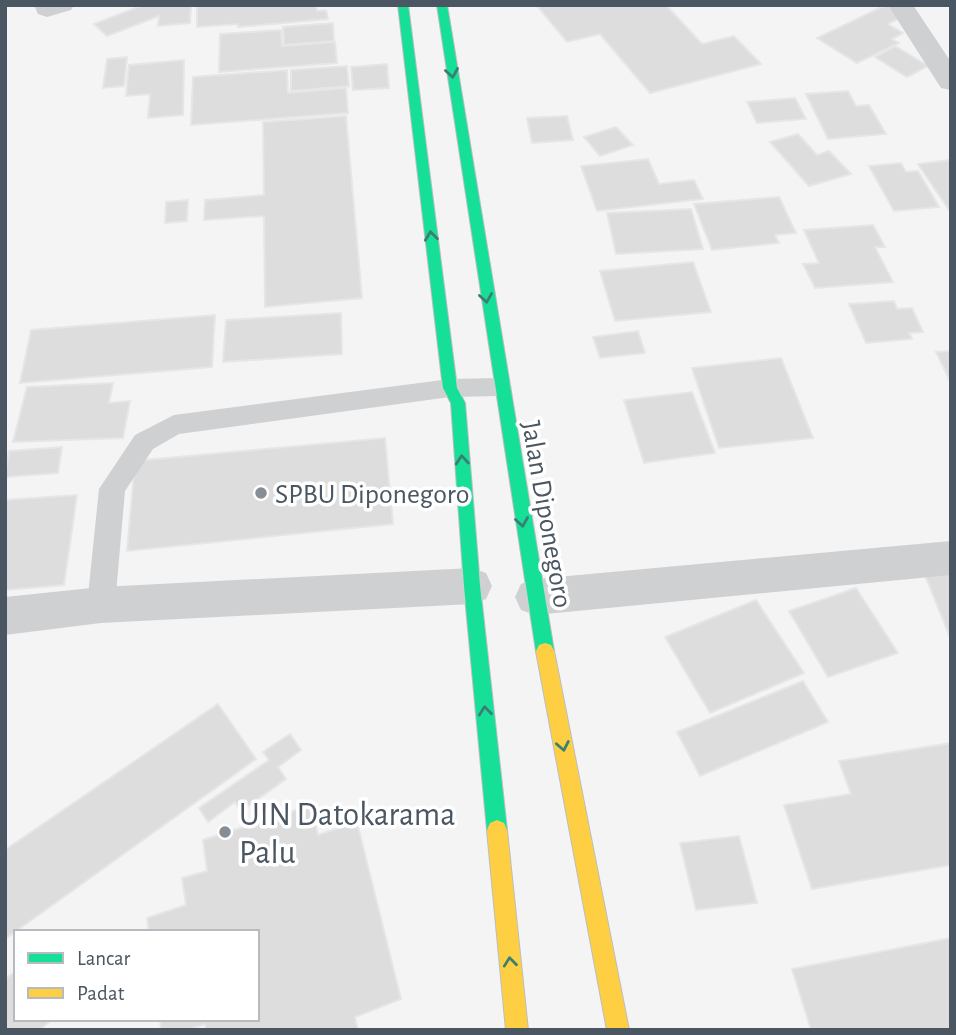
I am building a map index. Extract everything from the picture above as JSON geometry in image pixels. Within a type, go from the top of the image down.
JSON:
[{"type":"highway","points":[[403,5],[450,388],[458,403],[472,586],[517,1030]]},
{"type":"highway","name":"Jalan Diponegoro","points":[[442,5],[535,597],[618,1030]]},
{"type":"street","points":[[46,5],[47,9],[62,5]]},
{"type":"street","points":[[900,5],[951,82]]},
{"type":"street","points":[[535,597],[951,558]]},
{"type":"street","points":[[5,617],[101,605],[472,586]]},
{"type":"lane","points":[[101,605],[112,489],[144,442],[173,425],[450,388],[500,387]]},
{"type":"building","points":[[143,5],[191,5],[190,23],[158,26],[159,16],[107,36],[94,24]]},
{"type":"building","points":[[197,5],[316,5],[317,11],[326,10],[328,19],[238,27],[238,24],[197,27]]},
{"type":"building","points":[[666,5],[702,44],[734,36],[761,64],[650,93],[600,34],[567,42],[538,7]]},
{"type":"building","points":[[886,5],[900,5],[904,16],[888,24],[903,33],[892,39],[899,43],[857,63],[817,38]]},
{"type":"building","points":[[333,23],[334,41],[284,45],[283,27]]},
{"type":"building","points":[[281,30],[282,46],[335,42],[337,63],[219,72],[220,34]]},
{"type":"building","points":[[895,46],[928,66],[907,77],[875,57]]},
{"type":"building","points":[[127,57],[124,86],[103,88],[107,59]]},
{"type":"building","points":[[184,60],[183,115],[148,118],[150,94],[126,96],[129,65]]},
{"type":"building","points":[[387,64],[389,88],[353,90],[351,67]]},
{"type":"building","points":[[347,66],[349,86],[291,91],[291,70]]},
{"type":"building","points":[[287,70],[288,93],[346,88],[348,113],[191,125],[193,77]]},
{"type":"building","points":[[848,91],[856,106],[869,105],[886,134],[828,139],[806,94]]},
{"type":"building","points":[[795,98],[806,119],[757,123],[747,102]]},
{"type":"building","points":[[346,116],[362,298],[265,307],[264,216],[204,220],[205,200],[264,195],[263,122]]},
{"type":"building","points":[[567,116],[573,140],[532,143],[527,118]]},
{"type":"building","points":[[616,127],[633,145],[600,156],[584,137]]},
{"type":"building","points":[[798,134],[817,155],[829,151],[851,174],[809,186],[770,142]]},
{"type":"building","points":[[648,159],[659,184],[694,180],[703,199],[597,211],[581,166]]},
{"type":"building","points":[[951,160],[951,213],[918,164]]},
{"type":"building","points":[[901,163],[906,172],[918,171],[939,207],[894,211],[869,166]]},
{"type":"building","points":[[779,197],[796,233],[775,235],[779,243],[712,250],[694,204]]},
{"type":"building","points":[[188,200],[187,221],[165,223],[166,202]]},
{"type":"building","points":[[691,209],[703,249],[616,254],[607,213]]},
{"type":"building","points":[[873,225],[885,247],[875,247],[893,282],[815,288],[803,264],[819,263],[804,230]]},
{"type":"building","points":[[693,262],[711,312],[615,321],[600,271]]},
{"type":"building","points":[[894,301],[897,309],[912,308],[923,332],[909,333],[912,339],[866,343],[849,304]]},
{"type":"building","points":[[341,313],[342,354],[223,362],[226,320]]},
{"type":"building","points":[[215,315],[212,367],[20,383],[31,330]]},
{"type":"building","points":[[638,331],[645,353],[600,358],[593,337]]},
{"type":"building","points":[[951,351],[951,383],[936,352]]},
{"type":"building","points":[[781,358],[813,438],[719,448],[692,368]]},
{"type":"building","points":[[113,383],[109,403],[130,401],[123,438],[13,442],[27,387]]},
{"type":"building","points":[[692,392],[715,453],[644,463],[624,400]]},
{"type":"building","name":"SPBU Diponegoro","points":[[385,438],[393,524],[127,551],[135,461]]},
{"type":"building","points":[[62,447],[58,473],[5,477],[9,451]]},
{"type":"building","points":[[77,495],[64,585],[5,590],[5,500]]},
{"type":"building","points":[[951,571],[951,637],[950,637],[924,573]]},
{"type":"building","points":[[856,588],[898,653],[828,677],[789,611]]},
{"type":"building","points":[[756,600],[804,673],[710,713],[665,637]]},
{"type":"building","points":[[803,681],[828,722],[700,776],[677,732]]},
{"type":"building","points":[[218,704],[256,759],[5,939],[5,850]]},
{"type":"building","points":[[290,734],[301,750],[278,767],[286,779],[241,811],[235,802],[208,822],[199,808],[269,760],[263,752]]},
{"type":"building","points":[[951,743],[951,865],[812,889],[784,805],[851,794],[839,761]]},
{"type":"building","points":[[311,805],[318,835],[357,822],[401,999],[355,1017],[358,1030],[206,1030],[205,1024],[188,1030],[161,1030],[160,1021],[259,1021],[259,930],[149,930],[147,918],[186,905],[182,878],[207,871],[203,840]]},
{"type":"building","points":[[739,836],[757,903],[696,910],[680,843]]},
{"type":"building","points":[[951,938],[951,1030],[811,1030],[792,969]]},
{"type":"building","points":[[14,972],[14,1021],[50,1021],[39,1030],[5,1030],[5,979]]},
{"type":"traffic: fast","points":[[403,5],[450,388],[458,403],[472,586],[497,830]]},
{"type":"traffic: fast","points":[[442,5],[545,651]]},
{"type":"traffic: slow","points":[[545,651],[618,1030]]},
{"type":"traffic: slow","points":[[497,830],[517,1030]]},
{"type":"place","name":"SPBU Diponegoro","points":[[261,493]]},
{"type":"place","name":"UIN Datokarama Palu","points":[[225,832]]}]
